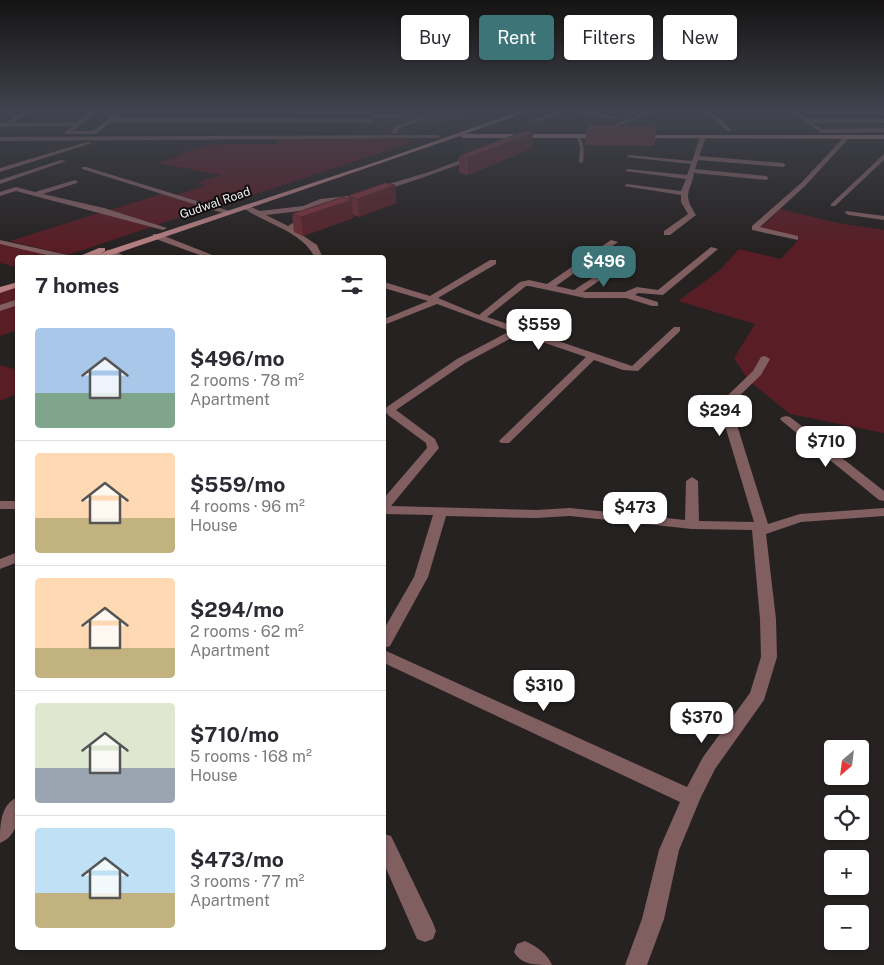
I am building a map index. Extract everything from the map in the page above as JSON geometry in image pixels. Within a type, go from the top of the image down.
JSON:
[{"type":"main road","name":"Gudwal Road","points":[[102,255],[385,157]]},
{"type":"main road","name":"Gudwal Road","points":[[86,255],[163,228],[245,206],[394,157]]},
{"type":"main road","points":[[0,284],[15,279]]},
{"type":"main road","points":[[0,290],[15,285]]},
{"type":"street","points":[[0,170],[41,157]]},
{"type":"street","points":[[260,214],[304,208],[320,201],[349,198],[431,173],[474,157]]},
{"type":"street","points":[[630,157],[783,165]]},
{"type":"street","points":[[667,233],[692,215],[684,202],[684,193],[697,157]]},
{"type":"street","points":[[795,238],[755,228],[830,157]]},
{"type":"street","points":[[832,205],[862,179],[883,157]]},
{"type":"street","points":[[0,183],[63,161]]},
{"type":"street","points":[[84,168],[225,211]]},
{"type":"street","points":[[628,171],[766,178]]},
{"type":"street","points":[[34,194],[75,182]]},
{"type":"street","points":[[0,183],[34,194],[163,228]]},
{"type":"street","points":[[628,186],[684,193]]},
{"type":"street","points":[[0,194],[16,189]]},
{"type":"street","points":[[245,206],[288,229],[314,247],[317,255]]},
{"type":"street","points":[[288,229],[303,220],[304,208]]},
{"type":"street","points":[[849,213],[884,218]]},
{"type":"street","points":[[156,236],[208,255]]},
{"type":"street","points":[[0,242],[58,255]]},
{"type":"street","points":[[549,287],[614,242]]},
{"type":"street","points":[[627,295],[638,290],[660,293],[714,249]]},
{"type":"street","points":[[110,252],[117,255]]},
{"type":"street","points":[[386,321],[434,300],[493,262]]},
{"type":"street","points":[[576,293],[618,264]]},
{"type":"street","points":[[482,318],[523,284],[529,283],[598,296],[627,295],[655,304]]},
{"type":"street","points":[[386,286],[434,300],[518,331],[634,369],[677,329]]},
{"type":"street","points":[[0,308],[15,303]]},
{"type":"street","points":[[386,504],[433,448],[431,441],[392,413],[390,409],[461,361],[518,331]]},
{"type":"street","points":[[504,441],[593,356]]},
{"type":"street","points":[[636,965],[653,920],[669,850],[691,798],[709,763],[758,695],[769,657],[768,619],[760,528],[726,409],[730,399],[757,373],[766,359]]},
{"type":"street","points":[[786,418],[884,497]]},
{"type":"street","points":[[692,481],[692,525]]},
{"type":"street","points":[[0,505],[15,505]]},
{"type":"street","points":[[386,510],[536,514],[570,512],[692,525],[760,528],[800,518],[827,514],[884,512]]},
{"type":"street","points":[[386,638],[417,584],[429,555],[440,512]]},
{"type":"street","points":[[386,657],[691,798]]},
{"type":"street","points":[[0,834],[15,809]]},
{"type":"street","points":[[386,847],[425,931]]},
{"type":"lane","points":[[581,157],[581,162]]},
{"type":"shaded area","points":[[176,157],[368,157],[219,206],[176,195],[205,186],[197,183],[221,175],[157,163]]},
{"type":"shaded area","points":[[164,193],[207,208],[156,225],[110,210]]},
{"type":"shaded area","points":[[780,209],[838,223],[884,230],[884,433],[790,414],[749,381],[734,358],[755,324],[678,301],[720,270],[739,249],[781,259],[799,239],[761,228]]},
{"type":"shaded area","points":[[102,212],[151,227],[68,255],[10,241]]},
{"type":"shaded area","points":[[0,244],[52,255],[15,255],[15,267],[0,263]]},
{"type":"shaded area","points":[[15,287],[15,331],[0,336],[0,292]]},
{"type":"shaded area","points":[[0,365],[15,369],[15,395],[0,401]]},
{"type":"building","points":[[385,183],[395,185],[358,199],[348,196]]},
{"type":"building","points":[[343,197],[352,200],[301,217],[292,214]]}]
